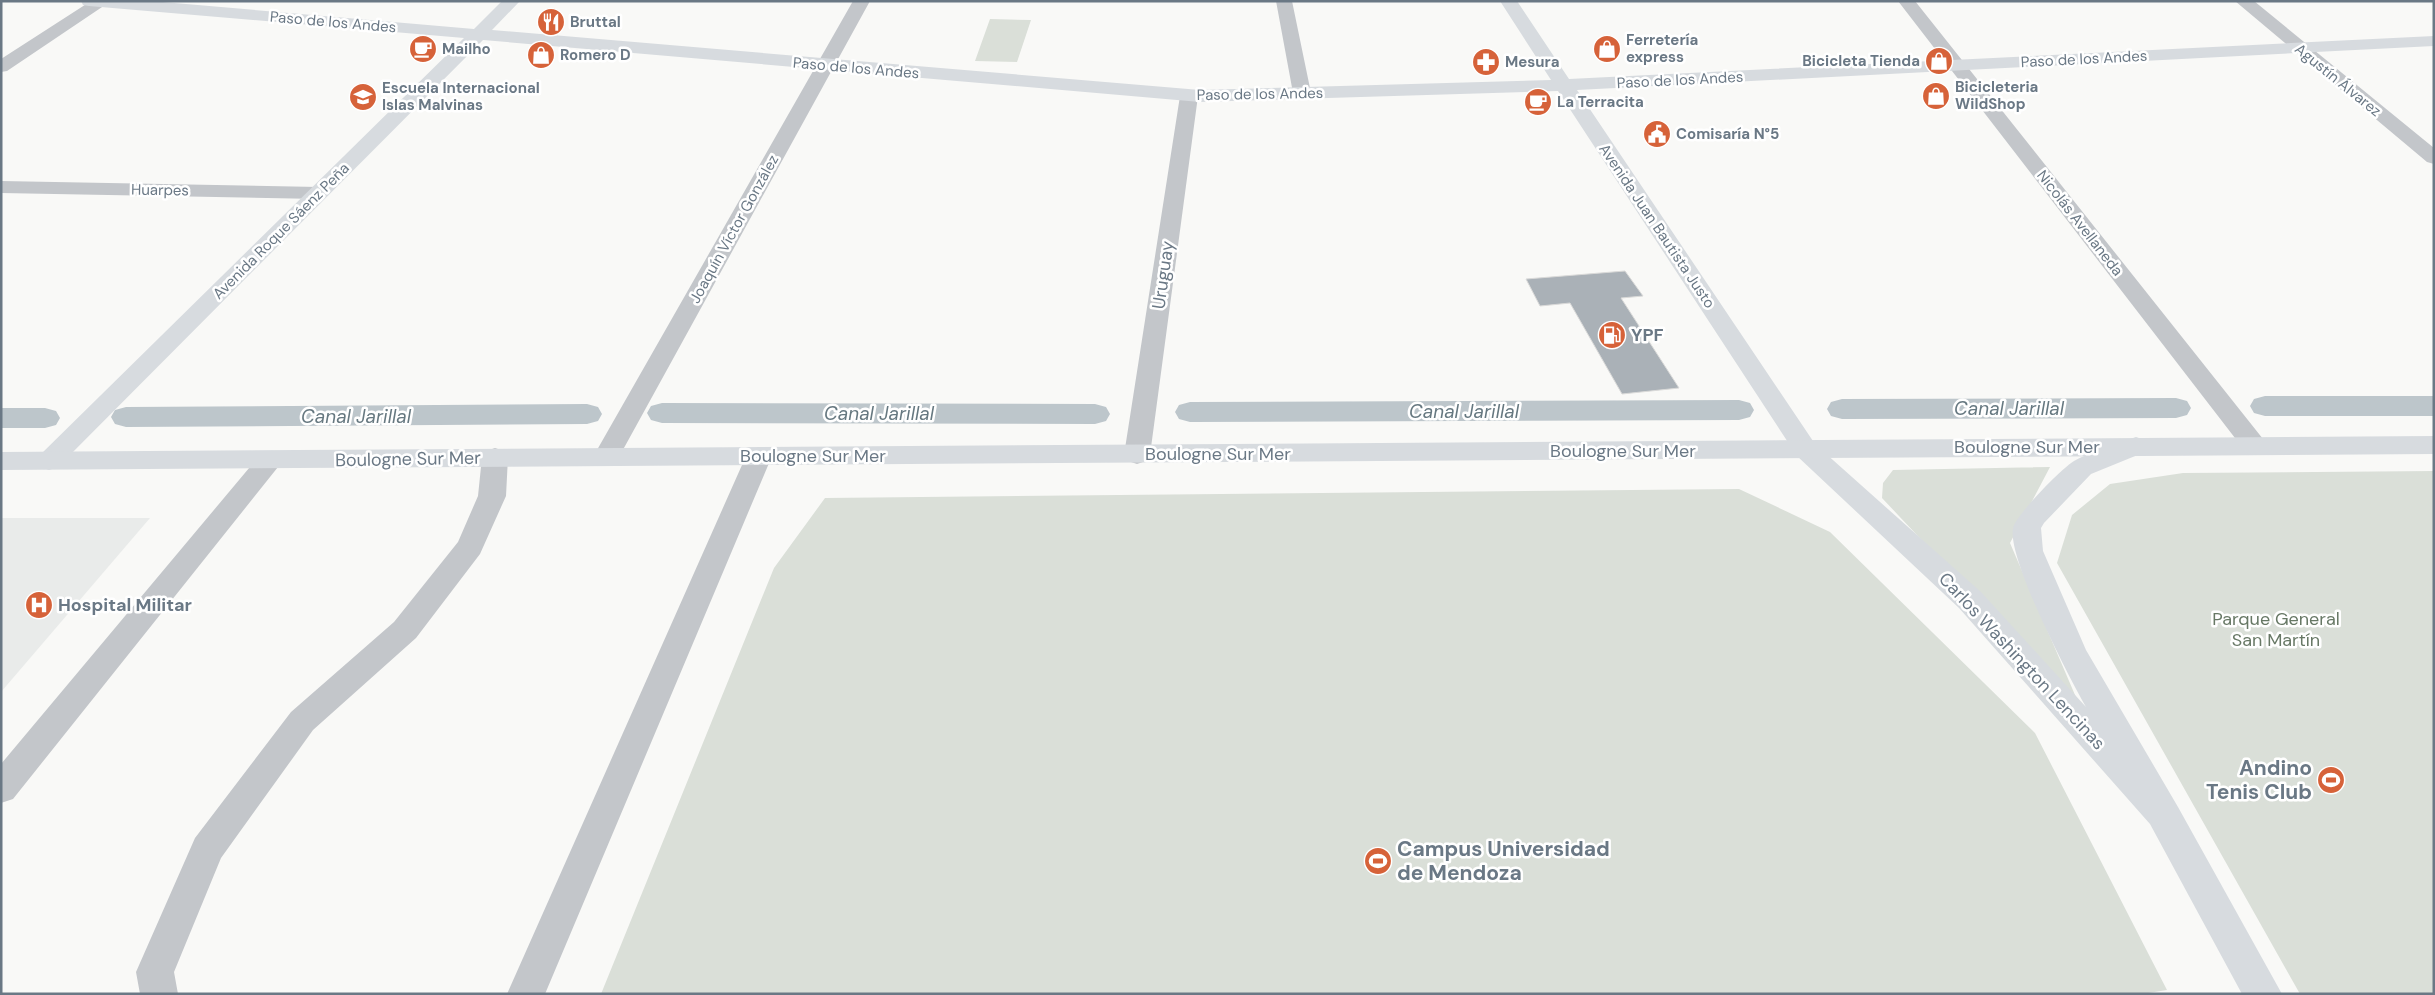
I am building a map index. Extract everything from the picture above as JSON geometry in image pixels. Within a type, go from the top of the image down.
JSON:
[{"type":"street","name":"Avenida Roque Sáenz Peña","points":[[49,461],[512,1]]},
{"type":"street","name":"Joaquín Víctor González","points":[[606,457],[862,1]]},
{"type":"street","points":[[1284,1],[1302,93]]},
{"type":"street","name":"Avenida Juan Bautista Justo","points":[[1508,1],[1806,450]]},
{"type":"street","name":"Nicolás Avellaneda","points":[[1906,1],[2254,445]]},
{"type":"street","name":"Agustín Álvarez","points":[[2243,1],[2434,158]]},
{"type":"street","name":"Paso de los Andes","points":[[98,2],[1188,96],[1563,85],[1958,67],[2434,41]]},
{"type":"street","points":[[1,67],[98,2]]},
{"type":"street","name":"Uruguay","points":[[1138,455],[1188,96]]},
{"type":"street","name":"Huarpes","points":[[1,187],[319,193]]},
{"type":"street","name":"Boulogne Sur Mer","points":[[1,461],[269,461],[495,457],[1138,455],[2434,445]]},
{"type":"street","name":"Carlos Washington Lencinas","points":[[2136,446],[2082,468],[2034,516],[2027,528],[2029,551],[2072,654],[2166,818],[2262,994]]},
{"type":"street","name":"Carlos Washington Lencinas","points":[[1806,450],[1970,600],[2166,818]]},
{"type":"street","points":[[526,994],[759,456]]},
{"type":"street","points":[[159,994],[155,972],[207,850],[302,721],[405,630],[470,547],[492,496],[495,457]]},
{"type":"street","points":[[1,789],[269,461]]},
{"type":"shaded area","name":"Hospital Militar","points":[[1,518],[150,518],[1,692]]},
{"type":"green space","points":[[990,19],[1031,20],[1017,62],[975,61]]},
{"type":"green space","points":[[2050,467],[2010,543],[2081,709],[1882,498],[1883,483],[1893,470]]},
{"type":"green space","name":"Parque General San Martín","points":[[2434,471],[2434,994],[2300,994],[2057,563],[2072,515],[2110,484],[2183,473]]},
{"type":"green space","name":"Campus Universidad de Mendoza","points":[[1739,489],[1830,532],[2035,733],[2167,990],[2142,994],[601,994],[774,568],[825,498]]},
{"type":"building","points":[[1625,271],[1643,296],[1621,298],[1679,388],[1622,394],[1570,303],[1540,306],[1526,279]]},
{"type":"waterway","name":"Canal Jarillal","points":[[2265,406],[2434,406]]},
{"type":"waterway","name":"Canal Jarillal","points":[[1842,409],[2176,408]]},
{"type":"waterway","name":"Canal Jarillal","points":[[1190,412],[1739,410]]},
{"type":"waterway","name":"Canal Jarillal","points":[[662,413],[1095,414]]},
{"type":"waterway","name":"Canal Jarillal","points":[[126,417],[587,414]]},
{"type":"waterway","name":"Canal Jarillal","points":[[1,418],[45,418]]},
{"type":"place","name":"Bruttal","points":[[551,22]]},
{"type":"place","name":"Mailho","points":[[423,49]]},
{"type":"place","name":"Ferretería express","points":[[1607,49]]},
{"type":"place","name":"Romero D","points":[[541,55]]},
{"type":"place","name":"Bicicleta Tienda","points":[[1939,61]]},
{"type":"place","name":"Mesura","points":[[1486,62]]},
{"type":"place","name":"Bicicleteria WildShop","points":[[1936,96]]},
{"type":"place","name":"Escuela Internacional Islas Malvinas","points":[[363,97]]},
{"type":"place","name":"La Terracita","points":[[1538,102]]},
{"type":"place","name":"Comisaría N°5","points":[[1657,134]]},
{"type":"place","name":"YPF","points":[[1612,335]]},
{"type":"place","name":"Hospital Militar","points":[[39,605]]},
{"type":"place","name":"Andino Tenis Club","points":[[2331,780]]},
{"type":"place","name":"Campus Universidad de Mendoza","points":[[1378,861]]}]
